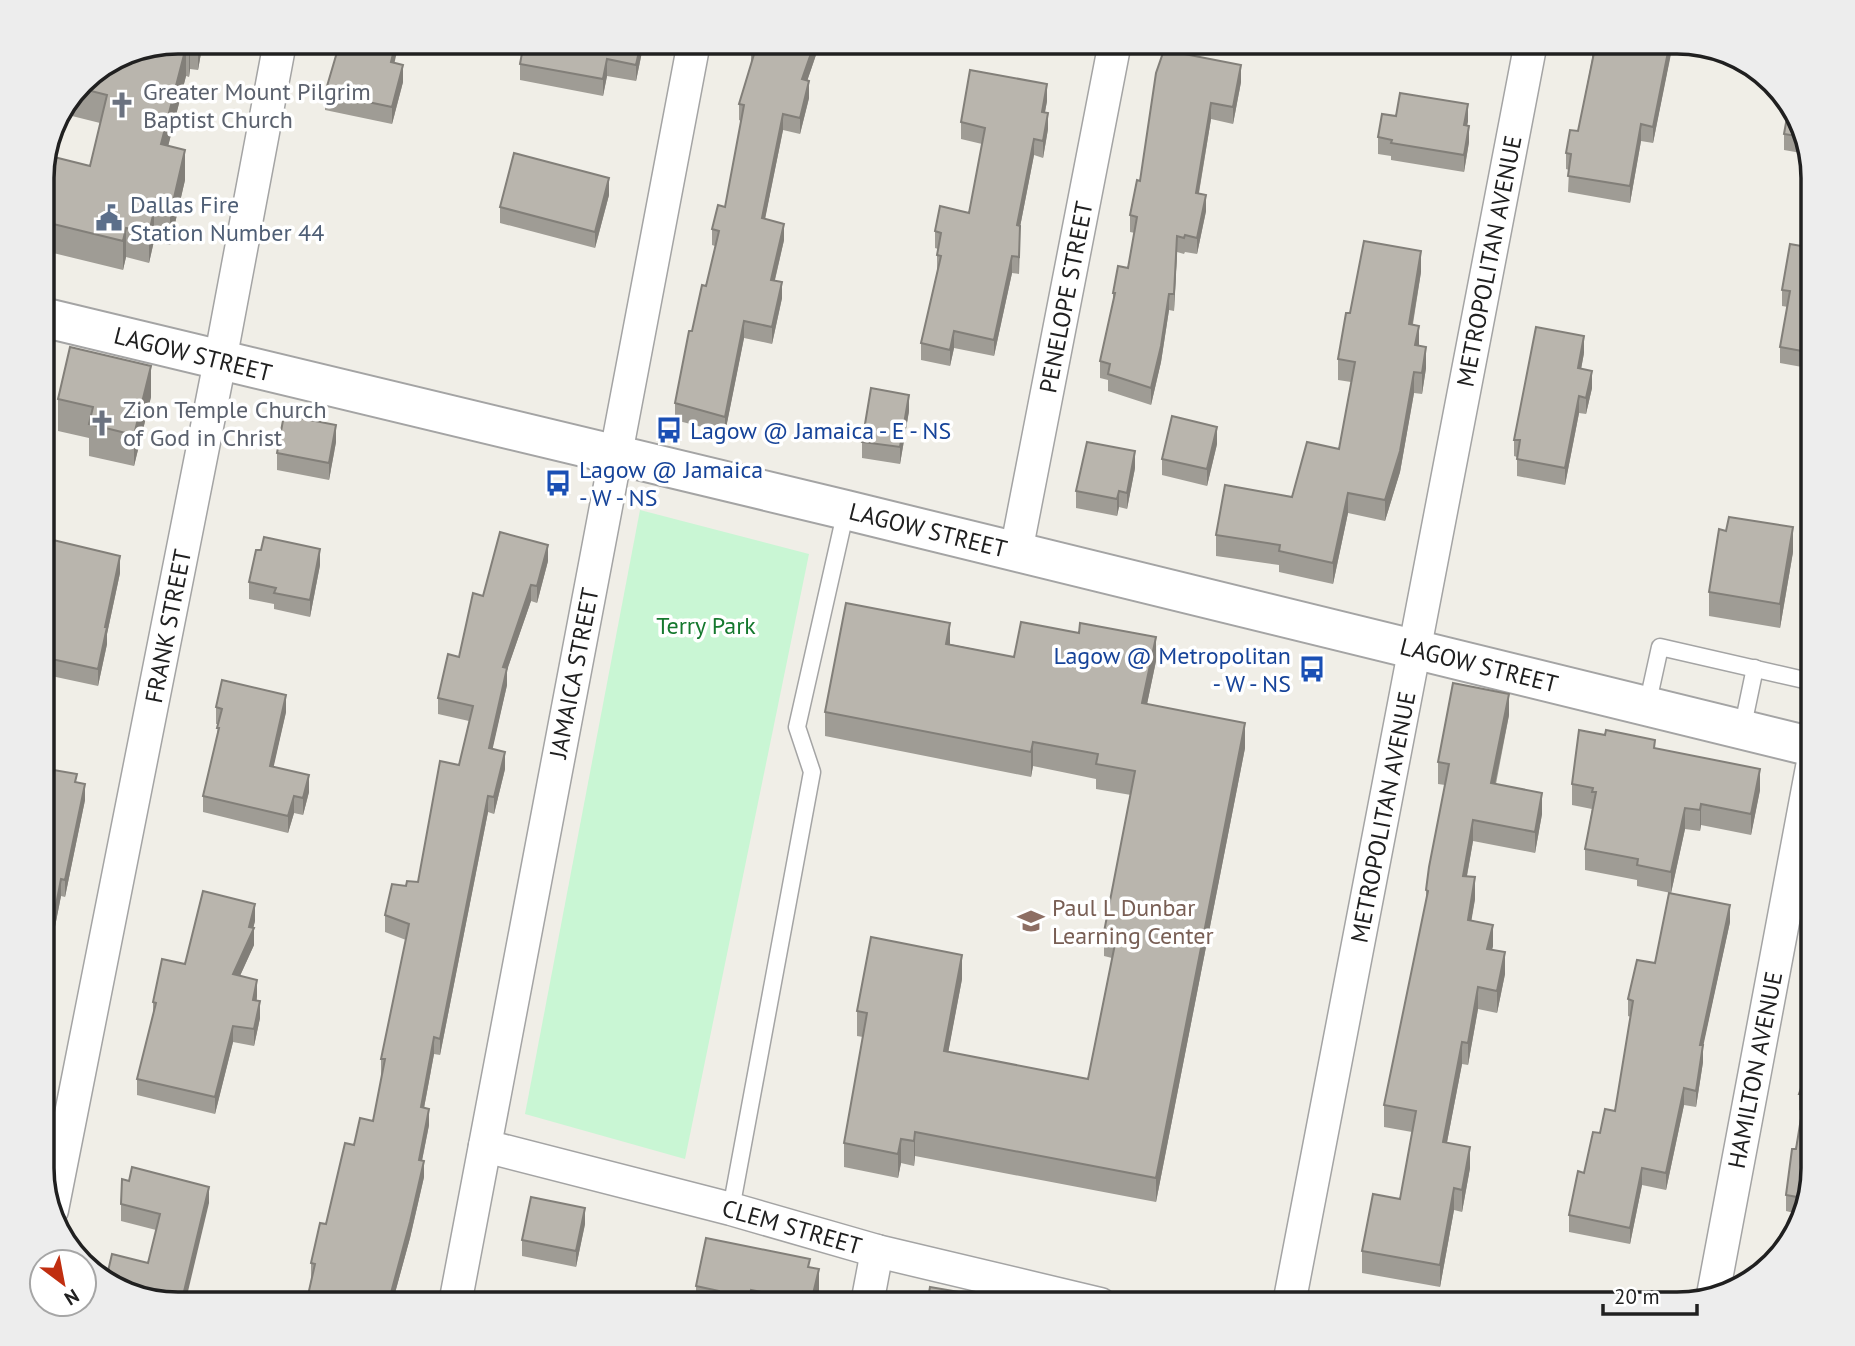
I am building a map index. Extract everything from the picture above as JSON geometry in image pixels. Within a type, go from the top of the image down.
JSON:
[{"type":"street","name":"PENELOPE STREET","points":[[1016,552],[1113,54]]},
{"type":"street","name":"METROPOLITAN AVENUE","points":[[1291,1292],[1529,54]]},
{"type":"street","name":"FRANK STREET","points":[[56,1188],[220,361],[278,55]]},
{"type":"street","name":"JAMAICA STREET","points":[[457,1292],[692,55]]},
{"type":"street","name":"LAGOW STREET","points":[[55,320],[846,510],[1801,744]]},
{"type":"street","name":"HAMILTON AVENUE","points":[[1715,1286],[1801,826]]},
{"type":"street","name":"CLEM STREET","points":[[485,1146],[732,1209],[877,1251],[1050,1292]]},
{"type":"street","points":[[869,1292],[877,1251]]},
{"type":"lane","points":[[732,1209],[812,772],[797,727],[846,510]]},
{"type":"lane","points":[[1647,707],[1660,646],[1801,679]]},
{"type":"lane","points":[[1742,730],[1755,668]]},
{"type":"green space","name":"Terry Park","points":[[640,510],[809,554],[685,1159],[525,1114]]},
{"type":"building","points":[[1162,54],[1186,54],[1241,65],[1233,107],[1211,103],[1196,193],[1206,195],[1197,238],[1177,236],[1174,294],[1169,294],[1151,388],[1108,374],[1110,364],[1100,361],[1118,266],[1128,268],[1137,217],[1130,215],[1137,180],[1140,181],[1156,73]]},
{"type":"building","points":[[1594,54],[1668,54],[1653,127],[1641,124],[1630,186],[1568,176],[1571,154],[1566,153],[1570,130],[1578,131]]},
{"type":"building","points":[[184,55],[161,144],[185,150],[170,215],[154,211],[149,233],[126,228],[123,241],[55,224],[56,157],[90,166],[107,95],[90,91],[109,75],[138,61]]},
{"type":"building","points":[[336,55],[393,55],[391,62],[403,65],[392,107],[325,93]]},
{"type":"building","points":[[522,55],[638,55],[636,65],[607,59],[603,79],[520,64]]},
{"type":"building","points":[[754,55],[811,55],[802,79],[809,81],[800,118],[783,114],[762,218],[784,224],[771,280],[782,282],[772,327],[744,321],[725,417],[675,403],[689,331],[692,331],[702,285],[706,286],[719,231],[712,229],[718,205],[725,207],[744,105],[739,104]]},
{"type":"building","points":[[970,70],[1047,84],[1042,112],[1048,113],[1043,141],[1034,139],[1017,225],[1020,226],[1019,257],[1012,256],[994,340],[954,331],[950,350],[921,343],[941,256],[937,255],[941,233],[935,231],[940,206],[969,213],[985,128],[961,122]]},
{"type":"building","points":[[1400,93],[1468,104],[1464,125],[1469,126],[1464,155],[1391,143],[1392,140],[1378,137],[1382,114],[1396,116]]},
{"type":"building","points":[[1786,120],[1793,135],[1784,134]]},
{"type":"building","points":[[514,153],[609,178],[595,232],[500,207]]},
{"type":"building","points":[[1364,241],[1421,251],[1409,324],[1419,326],[1415,345],[1426,347],[1422,373],[1414,372],[1400,451],[1385,500],[1348,493],[1333,563],[1279,551],[1280,545],[1216,535],[1225,485],[1292,497],[1307,442],[1339,449],[1355,362],[1338,359]]},
{"type":"building","points":[[1790,244],[1801,246],[1801,351],[1780,347],[1790,291],[1782,290]]},
{"type":"building","points":[[1536,327],[1584,336],[1578,368],[1592,371],[1586,398],[1579,396],[1565,468],[1517,459],[1520,440],[1514,440]]},
{"type":"building","points":[[70,347],[151,366],[134,435],[89,424],[93,407],[58,399]]},
{"type":"building","points":[[871,388],[909,395],[900,447],[862,442]]},
{"type":"building","points":[[284,415],[336,425],[329,463],[277,453]]},
{"type":"building","points":[[1172,416],[1217,427],[1207,469],[1162,459]]},
{"type":"building","points":[[1087,442],[1135,451],[1127,493],[1119,491],[1117,499],[1076,491]]},
{"type":"building","points":[[1729,517],[1793,527],[1780,604],[1709,592],[1719,529],[1726,531]]},
{"type":"building","points":[[500,532],[548,545],[537,586],[531,585],[503,667],[507,668],[489,748],[505,752],[494,797],[488,796],[440,1039],[434,1037],[421,1107],[429,1109],[419,1160],[424,1161],[391,1292],[309,1292],[315,1264],[311,1263],[320,1223],[326,1224],[345,1143],[354,1145],[360,1118],[373,1121],[385,1059],[381,1059],[409,924],[385,915],[392,884],[406,886],[407,881],[418,882],[440,761],[459,765],[473,706],[438,698],[448,654],[459,657],[473,593],[483,596]]},
{"type":"building","points":[[264,537],[320,549],[310,600],[274,593],[276,588],[249,582],[256,550],[261,550]]},
{"type":"building","points":[[55,540],[120,556],[98,669],[55,660]]},
{"type":"building","points":[[846,603],[950,623],[946,644],[1014,657],[1021,622],[1079,633],[1080,623],[1156,637],[1142,703],[1245,723],[1156,1178],[915,1132],[914,1141],[901,1139],[898,1154],[844,1143],[867,1013],[857,1011],[871,937],[962,955],[944,1051],[1088,1079],[1117,934],[1104,932],[1135,771],[1096,764],[1098,754],[1033,742],[1031,752],[825,712]]},
{"type":"building","points":[[222,680],[286,695],[270,766],[309,775],[303,798],[294,796],[288,816],[203,796],[219,728],[222,709],[216,707]]},
{"type":"building","points":[[1453,683],[1509,694],[1491,783],[1542,793],[1535,832],[1473,820],[1463,876],[1475,877],[1468,920],[1493,925],[1487,949],[1505,952],[1497,991],[1478,987],[1468,1043],[1462,1042],[1443,1142],[1470,1147],[1462,1190],[1454,1188],[1440,1265],[1362,1251],[1373,1194],[1400,1199],[1416,1111],[1384,1105],[1428,891],[1429,867],[1449,764],[1438,762]]},
{"type":"building","points":[[1579,730],[1605,735],[1606,730],[1655,740],[1654,748],[1760,769],[1751,814],[1701,804],[1700,810],[1685,808],[1671,872],[1637,865],[1638,859],[1585,849],[1596,792],[1592,792],[1593,788],[1572,784]]},
{"type":"building","points":[[55,770],[77,774],[75,782],[85,784],[65,880],[61,879],[55,910]]},
{"type":"building","points":[[203,891],[255,904],[249,927],[254,928],[233,974],[257,980],[253,1000],[260,1001],[254,1029],[233,1026],[215,1097],[137,1079],[156,1003],[153,1002],[162,959],[185,964]]},
{"type":"building","points":[[1669,893],[1730,905],[1700,1045],[1703,1045],[1696,1091],[1684,1088],[1666,1173],[1642,1168],[1630,1228],[1569,1215],[1578,1171],[1584,1173],[1593,1132],[1600,1133],[1605,1109],[1615,1111],[1633,1001],[1628,999],[1637,960],[1655,963]]},
{"type":"building","points":[[1801,1118],[1801,1168],[1798,1197],[1786,1195],[1792,1149],[1796,1149]]},
{"type":"building","points":[[132,1167],[209,1187],[184,1292],[138,1285],[108,1270],[112,1254],[148,1263],[160,1214],[121,1204],[122,1179],[129,1181]]},
{"type":"building","points":[[531,1197],[585,1208],[576,1251],[522,1240]]},
{"type":"building","points":[[706,1238],[810,1259],[808,1267],[819,1269],[813,1292],[719,1292],[696,1286]]},
{"type":"building","points":[[930,1287],[959,1292],[929,1292]]},
{"type":"place","name":"Greater Mount Pilgrim Baptist Church","points":[[122,105]]},
{"type":"place","name":"Dallas Fire Station Number 44","points":[[109,218]]},
{"type":"place","name":"Zion Temple Church of God in Christ","points":[[102,423]]},
{"type":"place","name":"Lagow @ Jamaica - E - NS","points":[[669,430]]},
{"type":"place","name":"Lagow @ Jamaica - W - NS","points":[[558,483]]},
{"type":"place","name":"Lagow @ Metropolitan - W - NS","points":[[1312,669]]},
{"type":"place","name":"Paul L Dunbar Learning Center","points":[[1031,921]]}]
